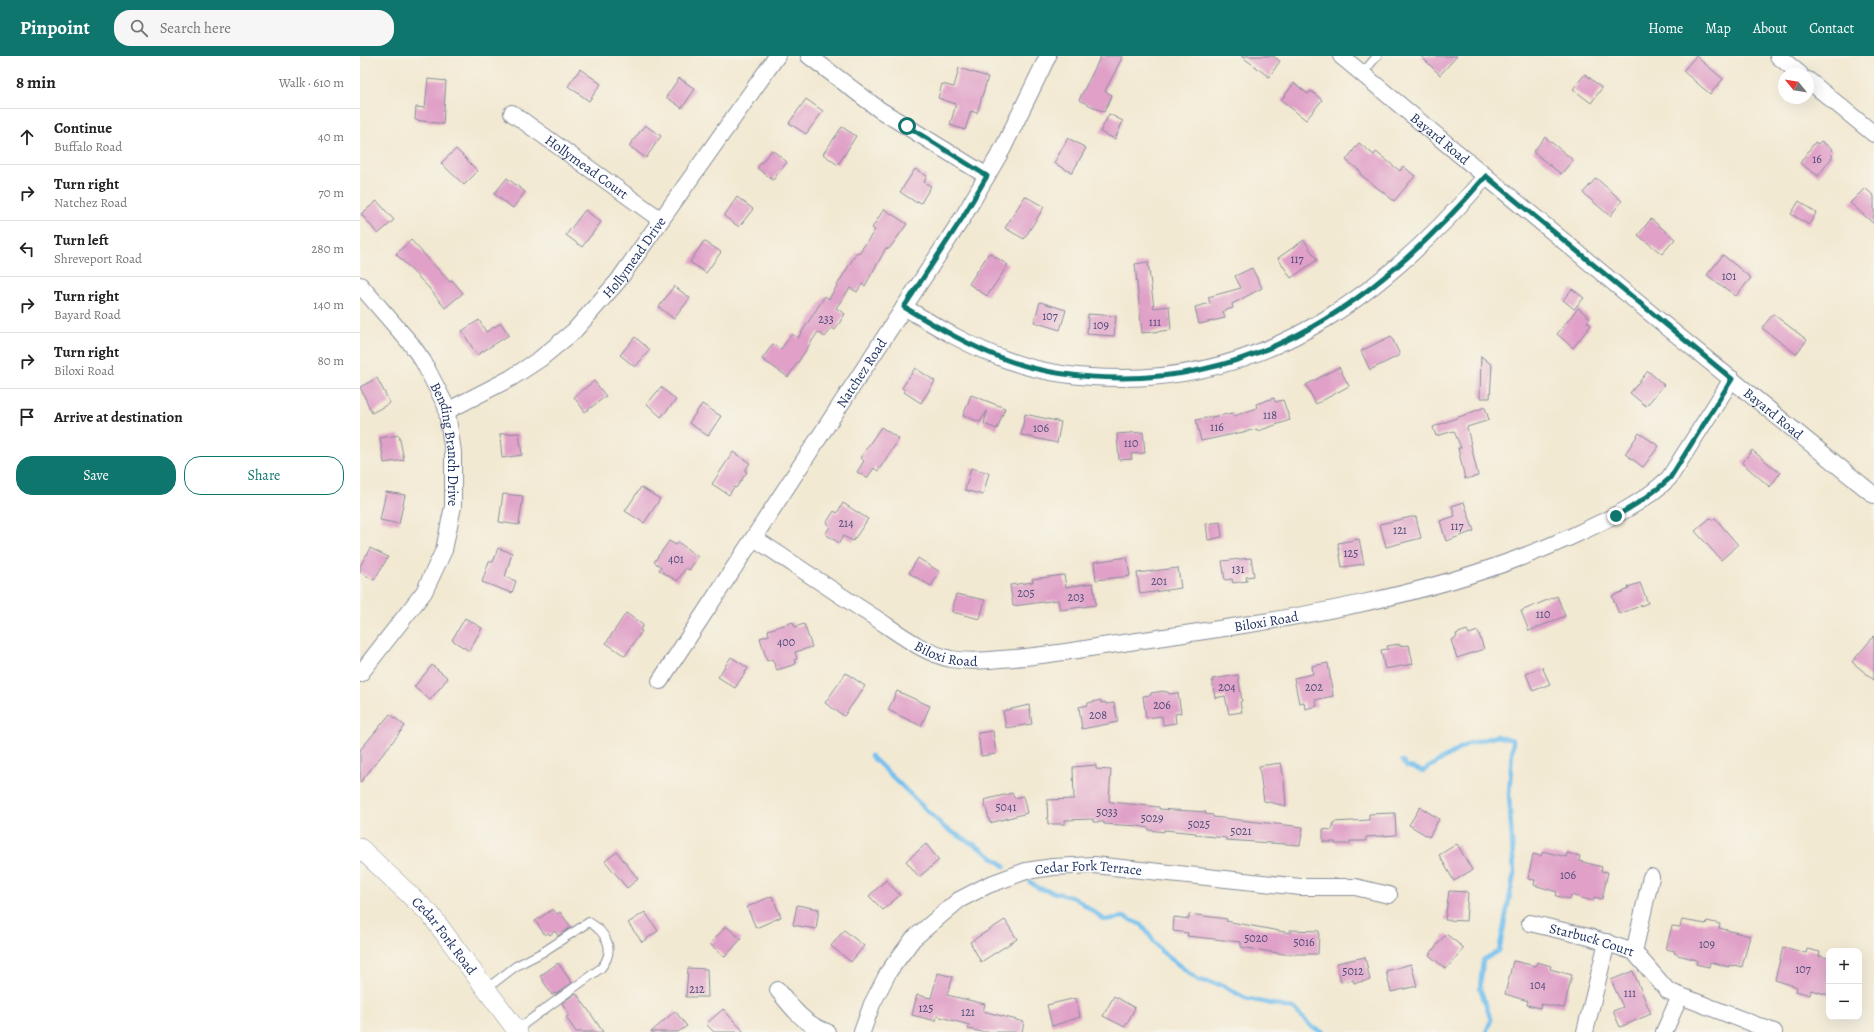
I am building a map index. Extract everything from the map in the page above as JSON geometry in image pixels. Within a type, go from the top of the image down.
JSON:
[{"type":"street","name":"Hollymead Drive","points":[[447,411],[511,378],[540,359],[574,331],[618,281],[777,56]]},
{"type":"street","points":[[809,56],[880,110],[987,176]]},
{"type":"street","name":"Natchez Road","points":[[660,681],[963,217],[1003,148],[1048,56]]},
{"type":"street","name":"Bayard Road","points":[[1341,56],[1874,495]]},
{"type":"street","points":[[1778,56],[1793,68]]},
{"type":"street","points":[[1814,85],[1874,134]]},
{"type":"street","name":"Hollymead Court","points":[[512,113],[661,220]]},
{"type":"street","points":[[904,307],[934,326],[975,347],[1038,370],[1070,376],[1102,378],[1144,378],[1201,371],[1244,360],[1285,342],[1317,325],[1345,306],[1386,275],[1431,236],[1486,176]]},
{"type":"street","name":"Bending Branch Drive","points":[[360,285],[411,344],[423,361],[447,411],[453,452],[452,506],[444,550],[424,592],[360,674]]},
{"type":"street","name":"Biloxi Road","points":[[754,538],[898,632],[929,651],[951,659],[975,661],[1020,658],[1222,628],[1352,606],[1400,596],[1511,561],[1616,516],[1637,505],[1670,478],[1732,379]]},
{"type":"street","name":"Cedar Fork Road","points":[[360,848],[430,914],[517,1031]]},
{"type":"street","name":"Cedar Fork Terrace","points":[[862,1032],[872,1004],[889,971],[913,939],[959,900],[988,885],[1026,871],[1053,867],[1094,865],[1301,887],[1355,886],[1389,894]]},
{"type":"street","points":[[1634,952],[1651,877]]},
{"type":"street","name":"Starbuck Court","points":[[1530,922],[1606,942],[1634,952],[1664,987],[1680,996],[1774,1032]]},
{"type":"street","points":[[1585,1032],[1606,942]]},
{"type":"street","points":[[778,990],[794,1011],[809,1024],[827,1032]]},
{"type":"street","points":[[1664,1032],[1680,996]]},
{"type":"lane","points":[[1362,74],[1377,57]]},
{"type":"lane","points":[[486,989],[516,966],[543,952],[589,922],[598,928],[606,937],[609,950],[608,960],[601,968],[517,1031]]},
{"type":"building","points":[[1101,56],[1123,56],[1105,91],[1112,95],[1104,112],[1079,100]]},
{"type":"building","points":[[1241,56],[1273,56],[1280,61],[1269,77]]},
{"type":"building","points":[[1421,56],[1457,56],[1440,75]]},
{"type":"building","points":[[1696,56],[1723,79],[1710,94],[1683,71]]},
{"type":"building","points":[[959,68],[988,77],[977,113],[971,111],[965,130],[950,125],[956,104],[938,98],[942,84],[954,87]]},
{"type":"building","points":[[580,69],[601,84],[589,101],[568,86]]},
{"type":"building","points":[[1585,74],[1602,88],[1591,103],[1573,89]]},
{"type":"building","points":[[679,78],[695,89],[682,108],[666,97]]},
{"type":"building","points":[[428,79],[446,81],[443,124],[415,120],[416,107],[425,108]]},
{"type":"building","points":[[1294,83],[1308,94],[1311,91],[1322,100],[1306,120],[1281,100]]},
{"type":"building","points":[[806,99],[823,111],[806,134],[789,123]]},
{"type":"building","points":[[1109,114],[1123,121],[1115,139],[1100,132]]},
{"type":"building","points":[[645,125],[661,136],[646,158],[629,146]]},
{"type":"building","points":[[842,127],[856,136],[838,165],[823,154]]},
{"type":"building","points":[[1545,137],[1573,160],[1561,174],[1533,152]]},
{"type":"building","points":[[1068,138],[1086,148],[1072,173],[1054,163]]},
{"type":"building","points":[[1821,141],[1833,150],[1830,153],[1833,156],[1818,176],[1800,163],[1815,142],[1818,144]]},
{"type":"building","points":[[1359,143],[1374,155],[1376,152],[1400,171],[1403,166],[1415,176],[1394,201],[1360,174],[1361,172],[1346,160]]},
{"type":"building","points":[[456,149],[478,171],[464,185],[441,163]]},
{"type":"building","points":[[772,150],[787,162],[773,180],[757,168]]},
{"type":"building","points":[[915,169],[927,176],[924,182],[931,186],[921,203],[918,201],[917,203],[900,192]]},
{"type":"building","points":[[507,178],[525,192],[513,208],[494,194]]},
{"type":"building","points":[[1596,178],[1622,201],[1610,216],[1583,193]]},
{"type":"building","points":[[1865,188],[1874,196],[1874,224],[1850,203]]},
{"type":"building","points":[[1025,196],[1044,207],[1024,239],[1005,228]]},
{"type":"building","points":[[737,197],[753,209],[739,227],[724,216]]},
{"type":"building","points":[[377,201],[394,220],[378,234],[361,214]]},
{"type":"building","points":[[1799,201],[1816,213],[1809,225],[1791,214]]},
{"type":"building","points":[[884,209],[907,224],[889,249],[886,248],[865,286],[862,284],[857,292],[850,288],[836,308],[845,314],[835,330],[832,328],[825,337],[818,332],[788,377],[762,359],[773,344],[781,349],[792,334],[798,338],[825,296],[829,299],[857,252],[859,253],[875,230],[872,228]]},
{"type":"building","points":[[585,210],[601,222],[582,247],[566,235]]},
{"type":"building","points":[[1651,219],[1675,239],[1662,254],[1638,235]]},
{"type":"building","points":[[411,240],[450,282],[452,280],[463,293],[445,308],[429,288],[396,254]]},
{"type":"building","points":[[1304,240],[1317,260],[1291,278],[1278,258]]},
{"type":"building","points":[[704,241],[721,252],[706,273],[690,262]]},
{"type":"building","points":[[989,253],[1008,265],[987,296],[969,284]]},
{"type":"building","points":[[1723,255],[1751,278],[1736,296],[1707,275]]},
{"type":"building","points":[[1148,262],[1154,308],[1169,306],[1171,330],[1142,333],[1135,264]]},
{"type":"building","points":[[1252,268],[1262,288],[1232,304],[1233,308],[1223,311],[1225,318],[1199,324],[1195,307],[1210,303],[1208,297],[1241,288],[1235,276]]},
{"type":"building","points":[[674,286],[690,298],[674,319],[659,307]]},
{"type":"building","points":[[1572,289],[1584,298],[1574,309],[1563,300]]},
{"type":"building","points":[[1040,302],[1066,310],[1060,330],[1034,322]]},
{"type":"building","points":[[1578,308],[1590,318],[1587,322],[1591,325],[1573,348],[1557,334]]},
{"type":"building","points":[[1088,314],[1116,316],[1114,336],[1087,334]]},
{"type":"building","points":[[1773,314],[1807,340],[1796,354],[1762,328]]},
{"type":"building","points":[[479,320],[486,332],[501,323],[509,335],[477,355],[462,331]]},
{"type":"building","points":[[1391,336],[1400,355],[1370,370],[1361,351]]},
{"type":"building","points":[[635,337],[650,350],[635,367],[620,355]]},
{"type":"building","points":[[1481,356],[1492,365],[1490,398],[1480,398]]},
{"type":"building","points":[[1339,367],[1349,386],[1316,404],[1306,385]]},
{"type":"building","points":[[915,368],[935,381],[921,403],[904,392],[905,390],[902,388]]},
{"type":"building","points":[[1648,371],[1664,385],[1646,406],[1630,393]]},
{"type":"building","points":[[377,378],[390,403],[372,413],[360,387]]},
{"type":"building","points":[[594,381],[606,396],[585,412],[574,397]]},
{"type":"building","points":[[661,387],[676,400],[661,417],[647,404]]},
{"type":"building","points":[[971,395],[1005,408],[997,429],[984,424],[987,411],[980,422],[963,416]]},
{"type":"building","points":[[1274,398],[1275,402],[1283,400],[1290,420],[1258,431],[1257,429],[1201,441],[1196,420],[1233,413],[1234,416],[1257,408],[1256,404]]},
{"type":"building","points":[[702,404],[721,416],[708,436],[689,423]]},
{"type":"building","points":[[1485,407],[1489,420],[1467,427],[1478,476],[1465,479],[1458,448],[1461,448],[1454,431],[1436,436],[1433,427]]},
{"type":"building","points":[[1025,414],[1061,422],[1057,443],[1021,435]]},
{"type":"building","points":[[881,427],[899,439],[878,471],[874,468],[867,478],[857,472],[864,461],[860,458]]},
{"type":"building","points":[[1143,432],[1145,453],[1131,454],[1132,459],[1119,460],[1117,434]]},
{"type":"building","points":[[519,433],[522,455],[502,458],[500,434]]},
{"type":"building","points":[[1639,433],[1659,446],[1643,467],[1625,454]]},
{"type":"building","points":[[399,435],[404,460],[384,463],[380,438]]},
{"type":"building","points":[[1752,450],[1780,473],[1770,487],[1742,463]]},
{"type":"building","points":[[733,452],[750,463],[745,471],[747,472],[729,495],[712,484]]},
{"type":"building","points":[[971,468],[989,473],[983,495],[965,490]]},
{"type":"building","points":[[641,487],[660,499],[644,523],[625,511]]},
{"type":"building","points":[[386,492],[405,495],[399,524],[380,520]]},
{"type":"building","points":[[503,494],[523,496],[519,525],[499,522]]},
{"type":"building","points":[[1464,502],[1474,531],[1446,541],[1440,521],[1455,516],[1452,506]]},
{"type":"building","points":[[843,503],[868,519],[853,541],[843,536],[839,543],[825,534],[830,527],[827,522],[834,511],[837,513]]},
{"type":"building","points":[[1416,517],[1421,538],[1386,547],[1380,524]]},
{"type":"building","points":[[1710,518],[1713,520],[1715,518],[1738,545],[1721,560],[1695,531]]},
{"type":"building","points":[[1220,522],[1222,537],[1208,540],[1206,524]]},
{"type":"building","points":[[1359,539],[1364,564],[1342,567],[1338,543]]},
{"type":"building","points":[[669,541],[676,545],[678,542],[698,557],[689,570],[686,568],[677,581],[659,570],[661,567],[654,562]]},
{"type":"building","points":[[370,548],[388,557],[374,580],[360,572],[360,566]]},
{"type":"building","points":[[498,548],[512,553],[505,577],[516,581],[512,593],[482,582],[489,561],[493,562]]},
{"type":"building","points":[[1127,557],[1130,576],[1096,580],[1094,562]]},
{"type":"building","points":[[918,558],[940,572],[931,586],[909,573]]},
{"type":"building","points":[[1251,558],[1254,576],[1246,577],[1247,581],[1233,583],[1232,579],[1225,580],[1222,561]]},
{"type":"building","points":[[1178,568],[1181,588],[1140,594],[1137,573]]},
{"type":"building","points":[[1064,575],[1066,587],[1093,583],[1096,605],[1060,610],[1058,600],[1013,606],[1010,585],[1033,582],[1032,579]]},
{"type":"building","points":[[1640,583],[1648,603],[1619,614],[1612,596],[1629,589],[1628,587]]},
{"type":"building","points":[[956,594],[985,600],[980,619],[952,612]]},
{"type":"building","points":[[1557,596],[1565,616],[1529,631],[1521,611]]},
{"type":"building","points":[[626,613],[643,625],[640,630],[642,631],[625,656],[606,643]]},
{"type":"building","points":[[465,618],[482,628],[469,651],[452,640]]},
{"type":"building","points":[[793,622],[795,627],[804,624],[812,647],[795,652],[797,659],[794,660],[796,664],[777,670],[772,659],[767,661],[760,638],[769,635],[768,630]]},
{"type":"building","points":[[1467,630],[1469,634],[1478,631],[1484,649],[1457,658],[1451,640],[1457,637],[1456,634]]},
{"type":"building","points":[[1874,636],[1874,680],[1852,662]]},
{"type":"building","points":[[1399,644],[1399,646],[1409,645],[1413,664],[1385,669],[1381,650],[1388,649],[1387,646]]},
{"type":"building","points":[[731,657],[748,668],[735,688],[718,677]]},
{"type":"building","points":[[1328,663],[1333,696],[1315,700],[1317,706],[1305,709],[1304,702],[1299,703],[1294,678],[1313,674],[1312,666]]},
{"type":"building","points":[[432,665],[448,678],[430,700],[414,687]]},
{"type":"building","points":[[1542,667],[1550,684],[1533,691],[1526,674]]},
{"type":"building","points":[[846,673],[865,686],[844,716],[825,703]]},
{"type":"building","points":[[1238,675],[1242,712],[1229,714],[1225,696],[1215,698],[1212,679]]},
{"type":"building","points":[[897,691],[930,706],[921,726],[888,710]]},
{"type":"building","points":[[1164,691],[1168,692],[1169,694],[1178,693],[1181,713],[1175,714],[1176,723],[1163,725],[1162,716],[1146,718],[1143,696]]},
{"type":"building","points":[[1101,700],[1101,703],[1114,703],[1118,722],[1082,729],[1079,707]]},
{"type":"building","points":[[1029,705],[1032,724],[1006,728],[1003,711]]},
{"type":"building","points":[[390,714],[405,726],[360,783],[360,750]]},
{"type":"building","points":[[993,731],[996,754],[981,756],[978,733]]},
{"type":"building","points":[[1281,763],[1286,806],[1264,801],[1259,766]]},
{"type":"building","points":[[1096,765],[1096,769],[1111,770],[1109,801],[1111,802],[1159,807],[1159,809],[1206,812],[1205,814],[1213,815],[1213,817],[1303,827],[1300,845],[1226,840],[1226,838],[1196,835],[1196,833],[1164,830],[1164,832],[1149,830],[1149,828],[1138,826],[1104,824],[1104,822],[1093,822],[1093,819],[1065,820],[1065,824],[1048,824],[1047,800],[1074,799],[1073,767]]},
{"type":"building","points":[[1012,793],[1014,798],[1023,796],[1027,813],[990,823],[984,800]]},
{"type":"building","points":[[1420,807],[1439,819],[1429,837],[1409,825]]},
{"type":"building","points":[[1395,813],[1396,835],[1366,837],[1366,841],[1350,841],[1350,844],[1323,842],[1323,829],[1332,830],[1334,822],[1369,820],[1369,814]]},
{"type":"building","points":[[926,844],[939,860],[919,877],[906,861]]},
{"type":"building","points":[[1457,844],[1472,870],[1454,881],[1439,855]]},
{"type":"building","points":[[617,852],[638,879],[627,888],[605,861]]},
{"type":"building","points":[[1546,852],[1566,857],[1567,853],[1580,856],[1579,861],[1602,867],[1601,871],[1608,872],[1602,899],[1594,897],[1594,900],[1589,900],[1571,895],[1570,899],[1556,896],[1557,892],[1534,885],[1535,880],[1528,879],[1533,854],[1541,856],[1542,853]]},
{"type":"building","points":[[886,880],[900,895],[883,910],[869,896]]},
{"type":"building","points":[[1449,891],[1468,892],[1466,921],[1445,920]]},
{"type":"building","points":[[772,896],[781,917],[756,928],[747,907]]},
{"type":"building","points":[[797,905],[819,909],[816,929],[793,925]]},
{"type":"building","points":[[553,909],[557,914],[560,912],[571,927],[558,936],[555,931],[550,935],[548,933],[545,935],[535,921]]},
{"type":"building","points":[[645,912],[658,931],[642,942],[628,923]]},
{"type":"building","points":[[1189,914],[1227,919],[1226,921],[1290,933],[1290,930],[1319,931],[1318,954],[1284,954],[1241,947],[1241,942],[1187,936],[1188,933],[1173,931],[1174,917],[1189,919]]},
{"type":"building","points":[[1005,920],[1017,939],[981,962],[970,942]]},
{"type":"building","points":[[1682,920],[1706,924],[1707,921],[1720,924],[1719,928],[1750,936],[1742,967],[1729,965],[1729,967],[1710,962],[1709,967],[1696,964],[1697,960],[1678,955],[1674,953],[1675,951],[1666,949],[1672,926],[1680,927]]},
{"type":"building","points":[[726,926],[741,939],[725,957],[710,944]]},
{"type":"building","points":[[844,930],[864,946],[851,962],[831,946]]},
{"type":"building","points":[[1446,934],[1464,948],[1446,969],[1429,955]]},
{"type":"building","points":[[1783,947],[1806,953],[1807,949],[1820,952],[1819,956],[1826,957],[1826,994],[1811,990],[1810,995],[1796,991],[1797,987],[1775,980]]},
{"type":"building","points":[[1365,957],[1370,980],[1354,983],[1353,980],[1341,982],[1337,963]]},
{"type":"building","points":[[1513,961],[1536,966],[1537,962],[1551,966],[1550,969],[1572,975],[1564,1008],[1541,1004],[1540,1008],[1527,1005],[1528,1001],[1505,994]]},
{"type":"building","points":[[558,963],[572,983],[556,994],[555,993],[552,995],[540,976]]},
{"type":"building","points":[[1411,964],[1417,986],[1391,992],[1386,971]]},
{"type":"building","points":[[688,968],[707,969],[708,997],[686,997]]},
{"type":"building","points":[[1633,971],[1651,1014],[1620,1027],[1613,1011],[1623,1007],[1611,980]]},
{"type":"building","points":[[938,973],[953,977],[947,995],[985,1004],[983,1011],[1024,1022],[1022,1032],[982,1032],[968,1029],[969,1025],[937,1016],[936,1021],[912,1015],[917,995],[931,998]]},
{"type":"building","points":[[576,993],[603,1032],[576,1032],[566,1017],[569,1015],[562,1003]]},
{"type":"building","points":[[1114,996],[1135,1008],[1125,1027],[1103,1016]]},
{"type":"building","points":[[1076,998],[1080,1017],[1052,1026],[1047,1005]]},
{"type":"building","points":[[723,1009],[744,1032],[714,1032],[706,1024]]},
{"type":"building","points":[[675,1011],[687,1026],[678,1032],[651,1032]]},
{"type":"waterway","points":[[1402,761],[1406,766],[1423,771],[1467,744],[1497,736],[1513,740],[1509,794],[1514,874],[1499,951],[1483,960],[1480,988],[1491,1020],[1486,1032]]},
{"type":"waterway","points":[[871,756],[945,828],[978,847],[1005,866]]},
{"type":"waterway","points":[[1030,882],[1038,888],[1075,898],[1105,920],[1124,917],[1142,925],[1161,951],[1198,980],[1222,985],[1245,998],[1294,1009],[1313,1028],[1323,1032]]},
{"type":"route","points":[[907,126],[987,176],[963,217],[904,307],[934,326],[975,347],[1038,370],[1070,376],[1102,378],[1144,378],[1171,376],[1201,371],[1244,360],[1285,342],[1317,325],[1380,280],[1431,236],[1486,176],[1660,322],[1732,379],[1679,466],[1670,478],[1637,505],[1616,516]]}]
